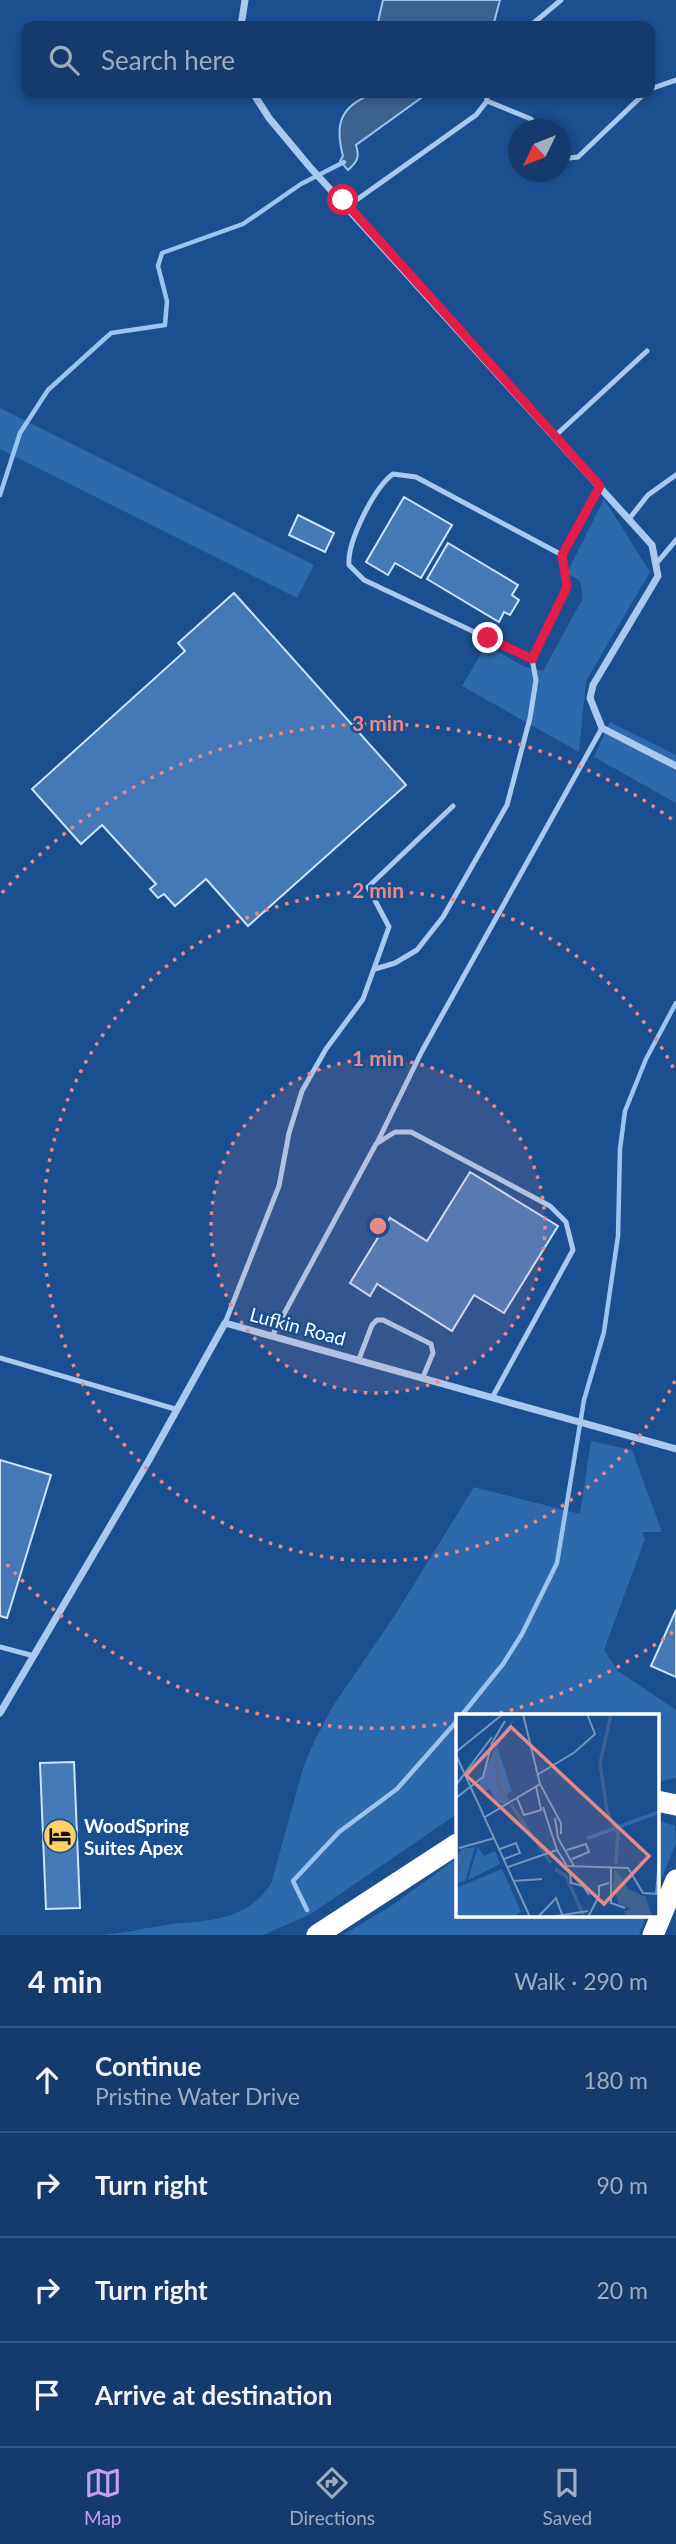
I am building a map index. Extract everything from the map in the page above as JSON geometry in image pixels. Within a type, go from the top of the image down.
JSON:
[{"type":"highway","points":[[658,1801],[676,1805]]},
{"type":"highway","points":[[317,1935],[456,1845]]},
{"type":"highway","points":[[654,1932],[676,1880]]},
{"type":"street","points":[[242,21],[246,0]]},
{"type":"street","points":[[256,98],[269,118],[309,166],[346,203],[652,545],[659,576],[593,684],[590,698],[603,727],[676,766]]},
{"type":"street","name":"Lufkin Road","points":[[0,1713],[149,1460],[225,1323],[676,1448]]},
{"type":"lane","points":[[536,21],[561,0]]},
{"type":"lane","points":[[655,87],[676,80]]},
{"type":"lane","points":[[346,203],[477,115],[487,98]]},
{"type":"lane","points":[[571,158],[578,157],[640,98]]},
{"type":"lane","points":[[487,101],[531,119]]},
{"type":"lane","points":[[555,436],[647,351]]},
{"type":"lane","points":[[532,659],[364,580],[349,565],[348,551],[382,483],[393,474],[416,477],[562,555]]},
{"type":"lane","points":[[629,519],[648,495],[676,475]]},
{"type":"lane","points":[[375,969],[395,963],[417,950],[443,917],[508,805],[530,718],[536,680],[532,659],[567,587],[562,555],[600,486]]},
{"type":"lane","points":[[656,564],[676,540]]},
{"type":"lane","points":[[272,1336],[376,1144],[422,1051],[603,727]]},
{"type":"lane","points":[[225,1323],[279,1186],[289,1133],[302,1091],[326,1049],[363,999],[389,927],[368,887],[453,806]]},
{"type":"lane","points":[[376,1144],[394,1132],[411,1132],[550,1206],[566,1222],[573,1250],[493,1396]]},
{"type":"lane","points":[[359,1359],[372,1325],[377,1320],[383,1320],[431,1344],[433,1353],[423,1377]]},
{"type":"lane","points":[[0,1358],[175,1409]]},
{"type":"lane","points":[[0,1647],[34,1656]]},
{"type":"shaded area","points":[[383,0],[500,0],[494,21],[378,21]]},
{"type":"shaded area","points":[[363,98],[421,98],[356,145],[357,159],[348,170],[340,161],[343,156],[339,134],[343,117],[354,103]]},
{"type":"shaded area","points":[[0,408],[314,565],[297,598],[0,449]]},
{"type":"shaded area","points":[[604,499],[650,572],[586,681],[579,752],[462,686],[486,645],[525,667],[543,671],[583,598],[580,581],[567,573]]},
{"type":"shaded area","points":[[610,722],[676,755],[676,803],[594,757]]},
{"type":"shaded area","points":[[591,1441],[632,1450],[662,1532],[642,1532],[645,1539],[604,1650],[618,1671],[676,1710],[676,1778],[658,1782],[658,1714],[456,1714],[456,1815],[311,1914],[263,1935],[102,1935],[228,1916],[251,1905],[271,1884],[304,1765],[316,1738],[333,1706],[395,1615],[474,1487],[580,1514]]},
{"type":"shaded area","points":[[658,1820],[675,1826],[676,1843],[658,1888]]},
{"type":"shaded area","points":[[456,1859],[456,1918],[645,1918],[639,1935],[343,1935],[394,1904]]},
{"type":"building","points":[[404,497],[452,525],[421,578],[395,563],[388,575],[366,562]]},
{"type":"building","points":[[298,515],[334,533],[325,552],[289,535]]},
{"type":"building","points":[[448,543],[518,585],[512,595],[519,600],[510,615],[504,612],[499,622],[427,579]]},
{"type":"building","points":[[234,593],[406,785],[248,926],[206,879],[175,906],[164,894],[158,898],[150,889],[156,884],[102,825],[81,844],[32,789],[185,651],[178,643]]},
{"type":"building","points":[[470,1172],[558,1226],[504,1313],[474,1295],[452,1331],[377,1284],[370,1296],[350,1283],[390,1218],[427,1241]]},
{"type":"building","points":[[0,1460],[51,1475],[7,1618],[0,1616]]},
{"type":"building","points":[[676,1610],[676,1677],[651,1666]]},
{"type":"building","name":"WoodSpring Suites Apex","points":[[74,1762],[80,1908],[46,1909],[40,1763]]},
{"type":"waterway","points":[[0,495],[20,433],[48,390],[111,333],[165,325],[167,301],[158,266],[162,253],[243,224],[301,184],[344,162]]},
{"type":"waterway","points":[[463,1714],[503,1664],[522,1634],[557,1563],[584,1400],[604,1332],[618,1236],[620,1149],[625,1111],[646,1059],[676,1003]]},
{"type":"waterway","points":[[307,1910],[293,1881],[339,1832],[397,1789],[456,1722]]},
{"type":"place","name":"WoodSpring Suites Apex","points":[[60,1836]]},
{"type":"route","points":[[343,200],[600,486],[562,555],[567,587],[532,659],[488,638]]}]
